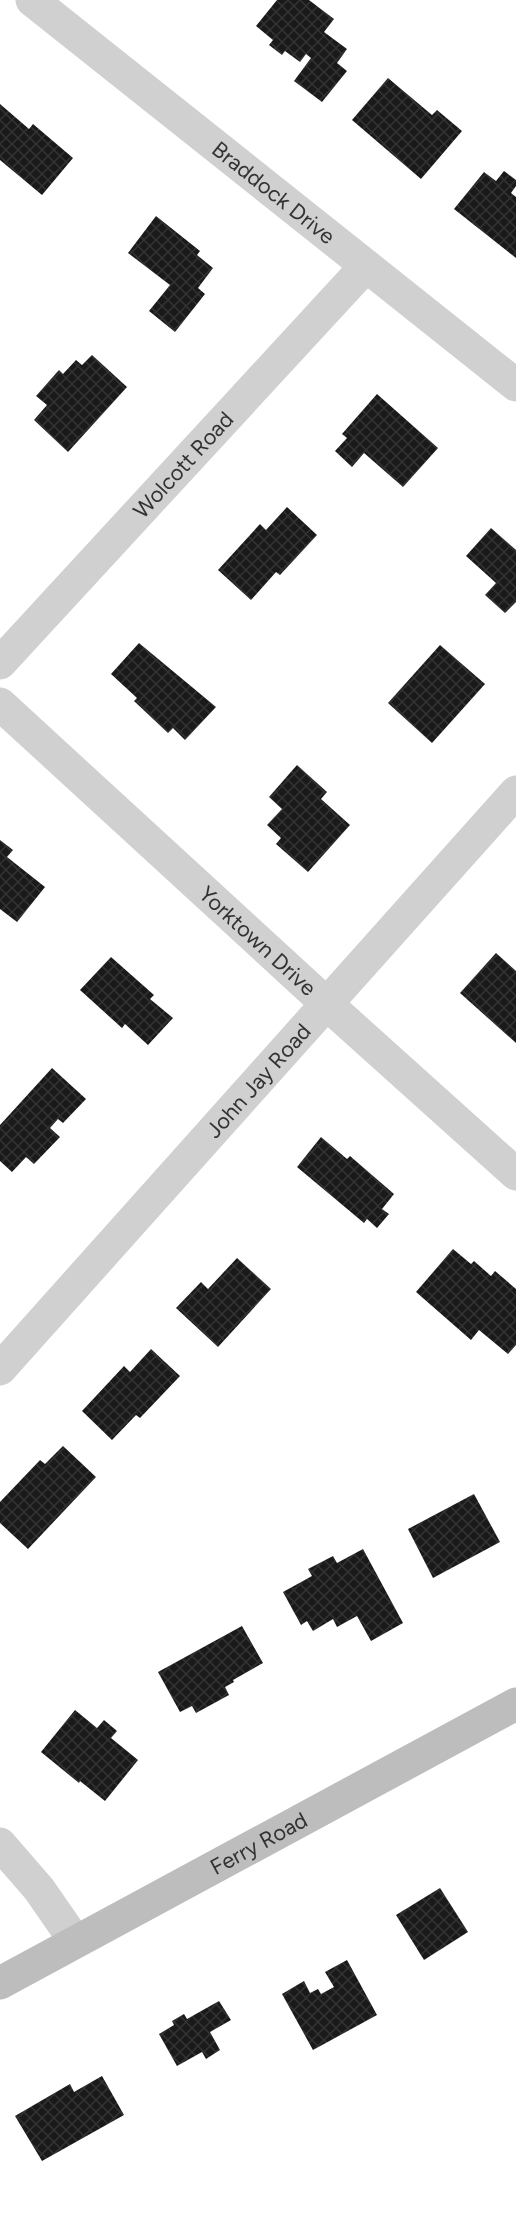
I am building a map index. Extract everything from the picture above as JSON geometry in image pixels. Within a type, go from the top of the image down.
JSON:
[{"type":"main road","name":"Ferry Road","points":[[0,1983],[516,1704]]},
{"type":"street","name":"Braddock Drive","points":[[32,0],[516,385]]},
{"type":"street","name":"Wolcott Road","points":[[0,663],[366,266]]},
{"type":"street","name":"Yorktown Drive","points":[[0,704],[516,1174]]},
{"type":"street","name":"John Jay Road","points":[[0,1370],[516,792]]},
{"type":"street","points":[[0,1844],[39,1889],[75,1941]]},
{"type":"building","points":[[277,0],[309,0],[334,19],[324,32],[347,49],[337,63],[347,71],[322,102],[294,81],[311,58],[306,54],[300,62],[285,51],[282,55],[269,45],[273,40],[256,26]]},
{"type":"building","points":[[388,78],[432,115],[437,110],[462,131],[421,179],[352,120]]},
{"type":"building","points":[[0,104],[29,129],[33,124],[73,158],[42,195],[0,160]]},
{"type":"building","points":[[504,171],[516,180],[516,186],[511,193],[516,197],[516,258],[454,209],[484,172],[496,181]]},
{"type":"building","points":[[156,216],[200,251],[197,255],[213,268],[198,288],[205,294],[175,332],[149,311],[170,285],[128,253]]},
{"type":"building","points":[[92,355],[127,387],[68,452],[34,420],[47,405],[36,396],[59,370],[63,374],[76,360],[82,365]]},
{"type":"building","points":[[377,394],[438,448],[403,487],[364,453],[352,467],[335,451],[347,438],[342,434]]},
{"type":"building","points":[[287,507],[317,535],[280,575],[276,572],[251,600],[218,570],[260,524],[266,530]]},
{"type":"building","points":[[491,528],[516,550],[516,602],[505,613],[485,595],[496,583],[466,556]]},
{"type":"building","points":[[139,643],[216,707],[185,740],[173,728],[168,733],[134,701],[137,698],[111,674]]},
{"type":"building","points":[[440,645],[485,684],[432,743],[388,703]]},
{"type":"building","points":[[297,765],[327,792],[321,799],[350,825],[308,872],[276,844],[281,838],[267,825],[282,809],[269,797]]},
{"type":"building","points":[[0,840],[13,850],[7,857],[45,887],[17,922],[0,909]]},
{"type":"building","points":[[496,953],[516,971],[516,1043],[460,993]]},
{"type":"building","points":[[111,957],[154,995],[150,999],[173,1018],[148,1045],[125,1024],[122,1028],[80,990]]},
{"type":"building","points":[[52,1068],[86,1099],[63,1123],[58,1119],[50,1128],[60,1137],[34,1164],[26,1157],[12,1172],[0,1161],[0,1125]]},
{"type":"building","points":[[321,1137],[347,1159],[350,1156],[394,1194],[382,1209],[389,1214],[377,1228],[367,1219],[364,1223],[297,1167]]},
{"type":"building","points":[[453,1249],[471,1264],[474,1261],[491,1276],[495,1271],[516,1289],[516,1345],[508,1354],[479,1330],[471,1340],[416,1292]]},
{"type":"building","points":[[237,1258],[271,1289],[218,1347],[176,1308],[201,1282],[208,1289]]},
{"type":"building","points":[[151,1349],[180,1376],[140,1418],[136,1415],[112,1440],[82,1411],[124,1366],[130,1372]]},
{"type":"building","points":[[63,1446],[96,1477],[28,1549],[0,1523],[0,1502],[40,1460],[45,1464]]},
{"type":"building","points":[[474,1494],[500,1542],[433,1578],[408,1529]]},
{"type":"building","points":[[363,1549],[403,1623],[371,1641],[357,1616],[337,1627],[333,1619],[313,1631],[307,1621],[301,1625],[283,1592],[312,1576],[308,1569],[333,1556],[337,1563]]},
{"type":"building","points":[[242,1626],[263,1663],[225,1687],[229,1695],[196,1713],[192,1706],[180,1712],[158,1672]]},
{"type":"building","points":[[75,1710],[97,1728],[104,1720],[117,1731],[111,1738],[138,1760],[105,1801],[41,1752]]},
{"type":"building","points":[[440,1888],[468,1932],[424,1960],[396,1915]]},
{"type":"building","points":[[347,1960],[377,2015],[313,2050],[282,1994],[304,1981],[310,1993],[318,1989],[321,1994],[334,1987],[325,1972]]},
{"type":"building","points":[[219,2001],[231,2020],[210,2032],[220,2050],[206,2059],[202,2052],[177,2066],[159,2034],[174,2025],[172,2021],[184,2014],[187,2019]]},
{"type":"building","points":[[102,2076],[124,2115],[42,2161],[15,2116],[70,2084],[74,2092]]}]
